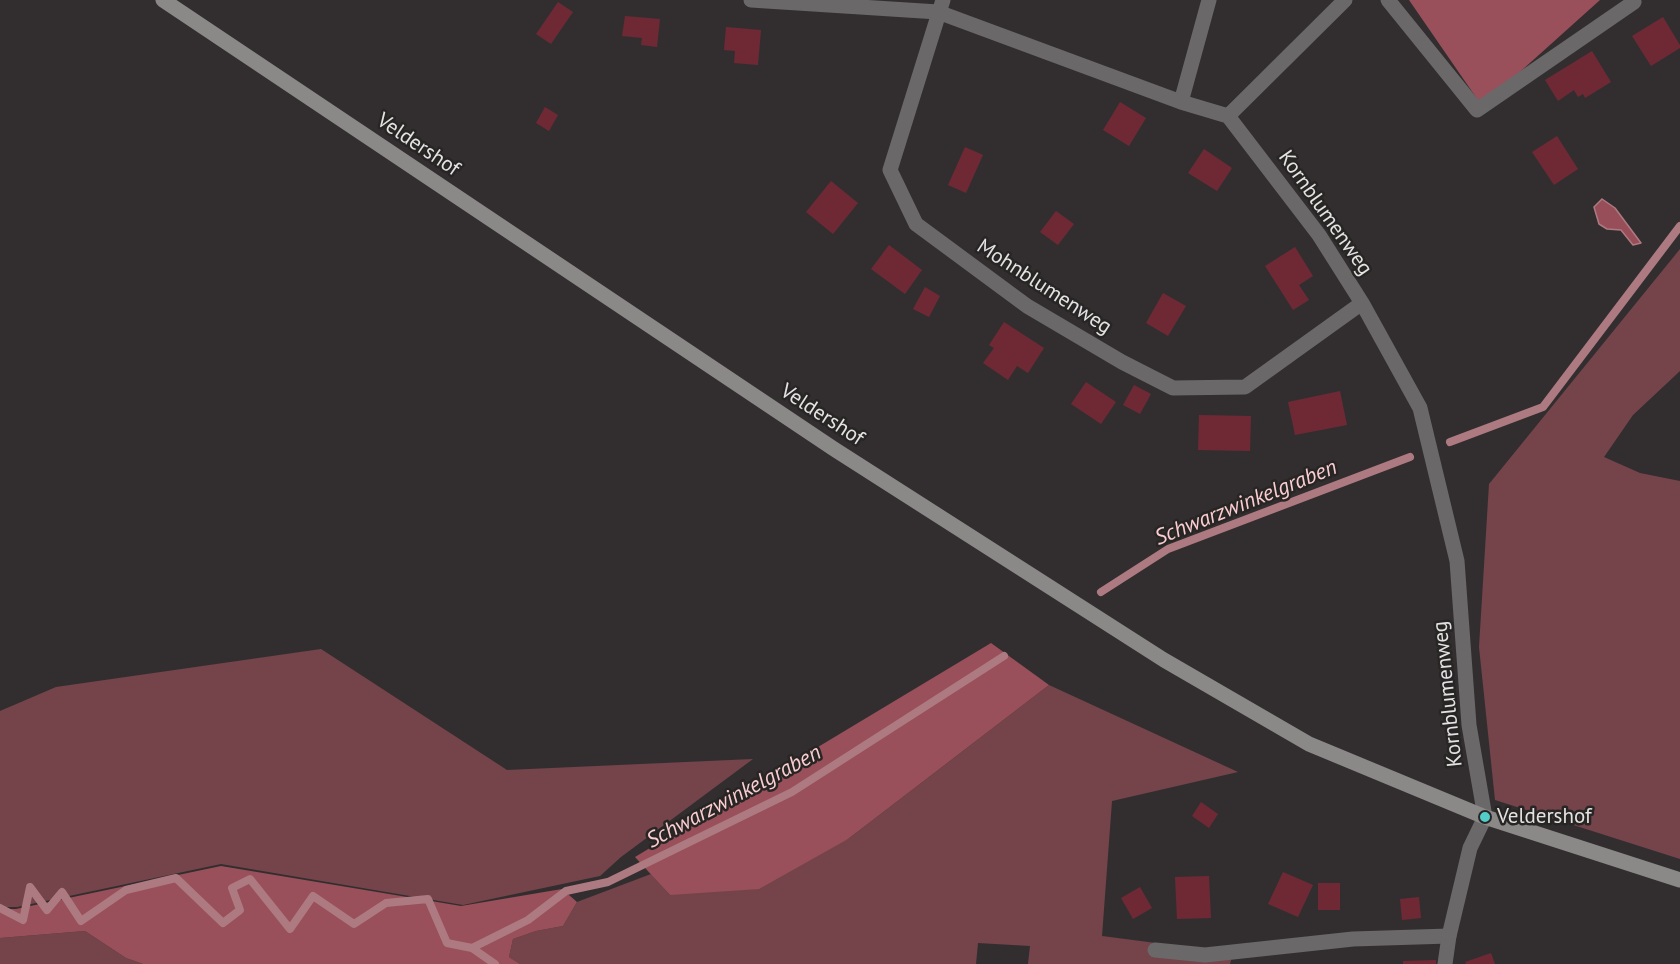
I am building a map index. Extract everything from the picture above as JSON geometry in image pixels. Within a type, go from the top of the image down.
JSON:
[{"type":"main road","name":"Veldershof","points":[[163,0],[834,449],[1164,660],[1309,744],[1485,817],[1680,880]]},
{"type":"street","points":[[751,0],[940,6],[1181,102],[1228,116],[1345,0]]},
{"type":"street","points":[[1181,102],[1209,0]]},
{"type":"street","points":[[1388,0],[1477,110],[1634,2]]},
{"type":"street","name":"Mohnblumenweg","points":[[940,6],[890,170],[916,224],[1028,306],[1122,362],[1173,388],[1245,387],[1362,303]]},
{"type":"street","name":"Kornblumenweg","points":[[1228,116],[1319,235],[1362,303],[1420,408],[1457,561],[1469,725],[1485,817]]},
{"type":"street","points":[[1445,964],[1449,936],[1470,848],[1485,817]]},
{"type":"street","points":[[1155,950],[1205,955],[1353,939],[1449,936]]},
{"type":"shaded area","points":[[1409,0],[1600,0],[1482,106]]},
{"type":"shaded area","points":[[1602,199],[1615,208],[1641,243],[1633,245],[1621,230],[1607,229],[1599,224],[1594,207]]},
{"type":"shaded area","points":[[1680,249],[1680,371],[1633,415],[1604,457],[1640,473],[1680,481],[1680,859],[1495,800],[1479,647],[1489,484]]},
{"type":"shaded area","points":[[991,643],[1049,685],[848,839],[759,889],[670,895],[635,857]]},
{"type":"shaded area","points":[[321,649],[507,770],[753,759],[621,857],[600,876],[463,905],[221,864],[17,907],[0,907],[0,711],[56,687]]},
{"type":"shaded area","points":[[1049,685],[1238,772],[1112,801],[1102,936],[1233,953],[1230,964],[1028,964],[1030,946],[978,943],[976,964],[520,964],[509,957],[513,939],[536,931],[563,926],[577,902],[651,874],[670,895],[848,839]]},
{"type":"shaded area","points":[[221,866],[461,906],[562,889],[577,902],[563,926],[536,931],[513,939],[509,957],[520,964],[143,964],[126,958],[85,931],[0,938],[0,909],[16,909]]},
{"type":"shaded area","points":[[85,931],[126,958],[143,964],[0,964],[0,938]]},
{"type":"building","points":[[558,2],[573,12],[551,44],[536,34]]},
{"type":"building","points":[[625,16],[660,19],[657,47],[641,45],[642,38],[622,36]]},
{"type":"building","points":[[1663,17],[1680,48],[1651,66],[1632,36]]},
{"type":"building","points":[[726,27],[761,30],[758,65],[734,63],[735,51],[724,50]]},
{"type":"building","points":[[1592,51],[1611,82],[1585,98],[1583,94],[1578,97],[1574,90],[1558,101],[1545,80]]},
{"type":"building","points":[[1120,102],[1146,118],[1129,146],[1103,130]]},
{"type":"building","points":[[545,107],[558,115],[549,131],[536,123]]},
{"type":"building","points":[[1557,136],[1578,169],[1554,185],[1532,152]]},
{"type":"building","points":[[965,147],[983,155],[966,193],[948,185]]},
{"type":"building","points":[[1204,149],[1232,168],[1217,191],[1188,173]]},
{"type":"building","points":[[831,181],[858,203],[833,234],[806,212]]},
{"type":"building","points":[[1056,211],[1074,224],[1058,245],[1040,232]]},
{"type":"building","points":[[889,245],[922,270],[905,294],[871,269]]},
{"type":"building","points":[[1295,247],[1313,276],[1299,285],[1309,300],[1293,310],[1265,266]]},
{"type":"building","points":[[925,287],[940,296],[929,317],[913,309]]},
{"type":"building","points":[[1163,293],[1186,306],[1168,336],[1146,323]]},
{"type":"building","points":[[1004,322],[1044,348],[1028,373],[1017,366],[1008,380],[983,363],[994,348],[989,345]]},
{"type":"building","points":[[1086,382],[1116,402],[1101,424],[1071,404]]},
{"type":"building","points":[[1134,385],[1151,394],[1140,414],[1123,405]]},
{"type":"building","points":[[1340,391],[1347,425],[1295,435],[1288,402]]},
{"type":"building","points":[[1199,415],[1251,416],[1250,451],[1198,450]]},
{"type":"building","points":[[1201,802],[1218,814],[1209,828],[1192,816]]},
{"type":"building","points":[[1283,872],[1313,885],[1298,917],[1268,904]]},
{"type":"building","points":[[1209,876],[1211,918],[1177,919],[1175,877]]},
{"type":"building","points":[[1318,883],[1340,883],[1340,910],[1318,910]]},
{"type":"building","points":[[1140,887],[1152,908],[1133,919],[1121,898]]},
{"type":"building","points":[[1419,897],[1421,918],[1402,920],[1400,899]]},
{"type":"building","points":[[1491,953],[1495,964],[1466,964],[1465,962]]},
{"type":"building","points":[[1436,960],[1436,964],[1403,964],[1403,961]]},
{"type":"waterway","name":"Schwarzwinkelgraben","points":[[1450,442],[1543,407],[1680,226]]},
{"type":"waterway","name":"Schwarzwinkelgraben","points":[[1101,592],[1168,549],[1410,457]]},
{"type":"waterway","name":"Schwarzwinkelgraben","points":[[472,948],[528,920],[566,891],[608,882],[792,792],[1004,656]]},
{"type":"waterway","points":[[0,908],[23,920],[30,887],[47,910],[62,892],[81,921],[126,890],[176,878],[223,923],[240,910],[232,888],[250,879],[290,929],[313,896],[354,924],[386,903],[428,899],[447,943],[472,948],[495,964]]},
{"type":"place","name":"Veldershof","points":[[1485,817]]}]
